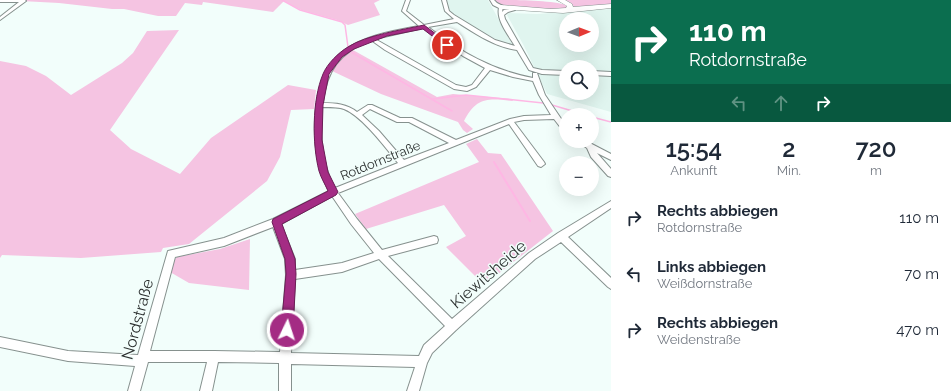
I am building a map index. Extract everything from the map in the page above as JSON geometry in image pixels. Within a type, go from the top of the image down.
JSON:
[{"type":"highway","points":[[560,0],[570,5],[569,9],[563,11]]},
{"type":"highway","points":[[501,7],[513,9],[563,11],[611,6]]},
{"type":"street","points":[[408,0],[404,11],[454,50],[488,68],[535,80]]},
{"type":"street","points":[[444,0],[447,11],[458,20],[499,43],[511,48],[518,48]]},
{"type":"street","points":[[492,0],[495,4],[501,7],[500,12],[503,20],[529,66],[535,71],[559,73]]},
{"type":"street","points":[[0,1],[24,1],[0,19]]},
{"type":"street","points":[[503,20],[503,13],[513,9]]},
{"type":"street","points":[[452,326],[380,255],[353,222],[333,192],[324,172],[318,140],[319,105],[326,73],[340,56],[351,47],[372,39],[458,20]]},
{"type":"street","points":[[372,39],[454,87],[467,89],[474,86],[488,68]]},
{"type":"street","points":[[535,71],[535,80],[559,121]]},
{"type":"street","points":[[599,74],[611,74]]},
{"type":"street","points":[[319,105],[334,105],[348,108],[357,115],[403,164]]},
{"type":"street","points":[[357,115],[370,106],[399,120],[410,120],[456,143]]},
{"type":"street","name":"Rotdornstraße","points":[[171,254],[224,242],[276,222],[333,192],[510,121],[524,118],[556,117]]},
{"type":"street","points":[[510,121],[541,164]]},
{"type":"street","points":[[591,148],[611,157]]},
{"type":"street","points":[[591,148],[594,155],[611,174]]},
{"type":"street","name":"Kiewitsheide","points":[[413,391],[422,362],[428,350],[452,326],[532,256],[611,204]]},
{"type":"street","points":[[276,222],[290,259],[291,274],[285,358],[285,391]]},
{"type":"street","points":[[561,236],[611,284]]},
{"type":"street","points":[[291,274],[320,272],[350,266],[399,249],[419,246],[434,240]]},
{"type":"street","name":"Nordstraße","points":[[134,391],[171,254]]},
{"type":"street","points":[[0,342],[68,356],[143,359],[214,356],[422,362]]},
{"type":"street","points":[[206,391],[214,356]]},
{"type":"shaded area","points":[[380,0],[374,3],[380,15],[348,25],[337,20],[301,10],[284,1],[273,12],[203,2],[202,5],[185,3],[176,16],[158,16],[124,9],[21,1]]},
{"type":"shaded area","points":[[446,0],[488,0],[512,44],[506,45],[456,17],[450,12]]},
{"type":"shaded area","points":[[494,0],[544,1],[568,6],[566,9],[556,10],[501,6]]},
{"type":"shaded area","points":[[565,0],[611,0],[611,5],[574,7],[571,3]]},
{"type":"shaded area","points":[[611,9],[611,112],[568,100],[599,100],[599,60],[559,60],[559,97],[547,94],[507,15],[508,13],[537,14],[559,13],[559,52],[599,52],[599,12],[567,12]]},
{"type":"shaded area","points":[[179,30],[110,130],[131,149],[180,174],[211,138],[288,85],[316,90],[314,109],[291,110],[280,157],[267,181],[189,244],[163,248],[161,252],[81,258],[2,255],[0,258],[0,61],[26,66],[46,76],[71,95],[122,63],[133,53],[147,31]]},
{"type":"shaded area","points":[[353,50],[437,97],[453,94],[512,99],[513,101],[496,99],[478,103],[473,107],[464,121],[473,129],[467,133],[458,122],[381,94],[332,71],[340,60]]},
{"type":"shaded area","points":[[477,139],[488,153],[501,154],[553,231],[484,285],[446,247],[466,236],[444,205],[366,229],[355,214],[479,162],[466,144]]},
{"type":"shaded area","points":[[250,239],[249,290],[189,283],[170,272],[173,262],[177,257],[220,249]]},
{"type":"waterway","points":[[282,0],[300,10],[342,22],[345,25],[348,47]]},
{"type":"waterway","points":[[351,52],[452,111]]},
{"type":"waterway","points":[[433,99],[466,95],[543,103]]},
{"type":"waterway","points":[[552,105],[562,108]]},
{"type":"waterway","points":[[599,119],[611,122]]},
{"type":"waterway","points":[[494,162],[530,221]]},
{"type":"route","points":[[287,330],[291,274],[290,259],[276,222],[333,192],[324,172],[318,140],[319,105],[326,73],[340,56],[351,47],[385,35],[424,27],[447,45]]}]
